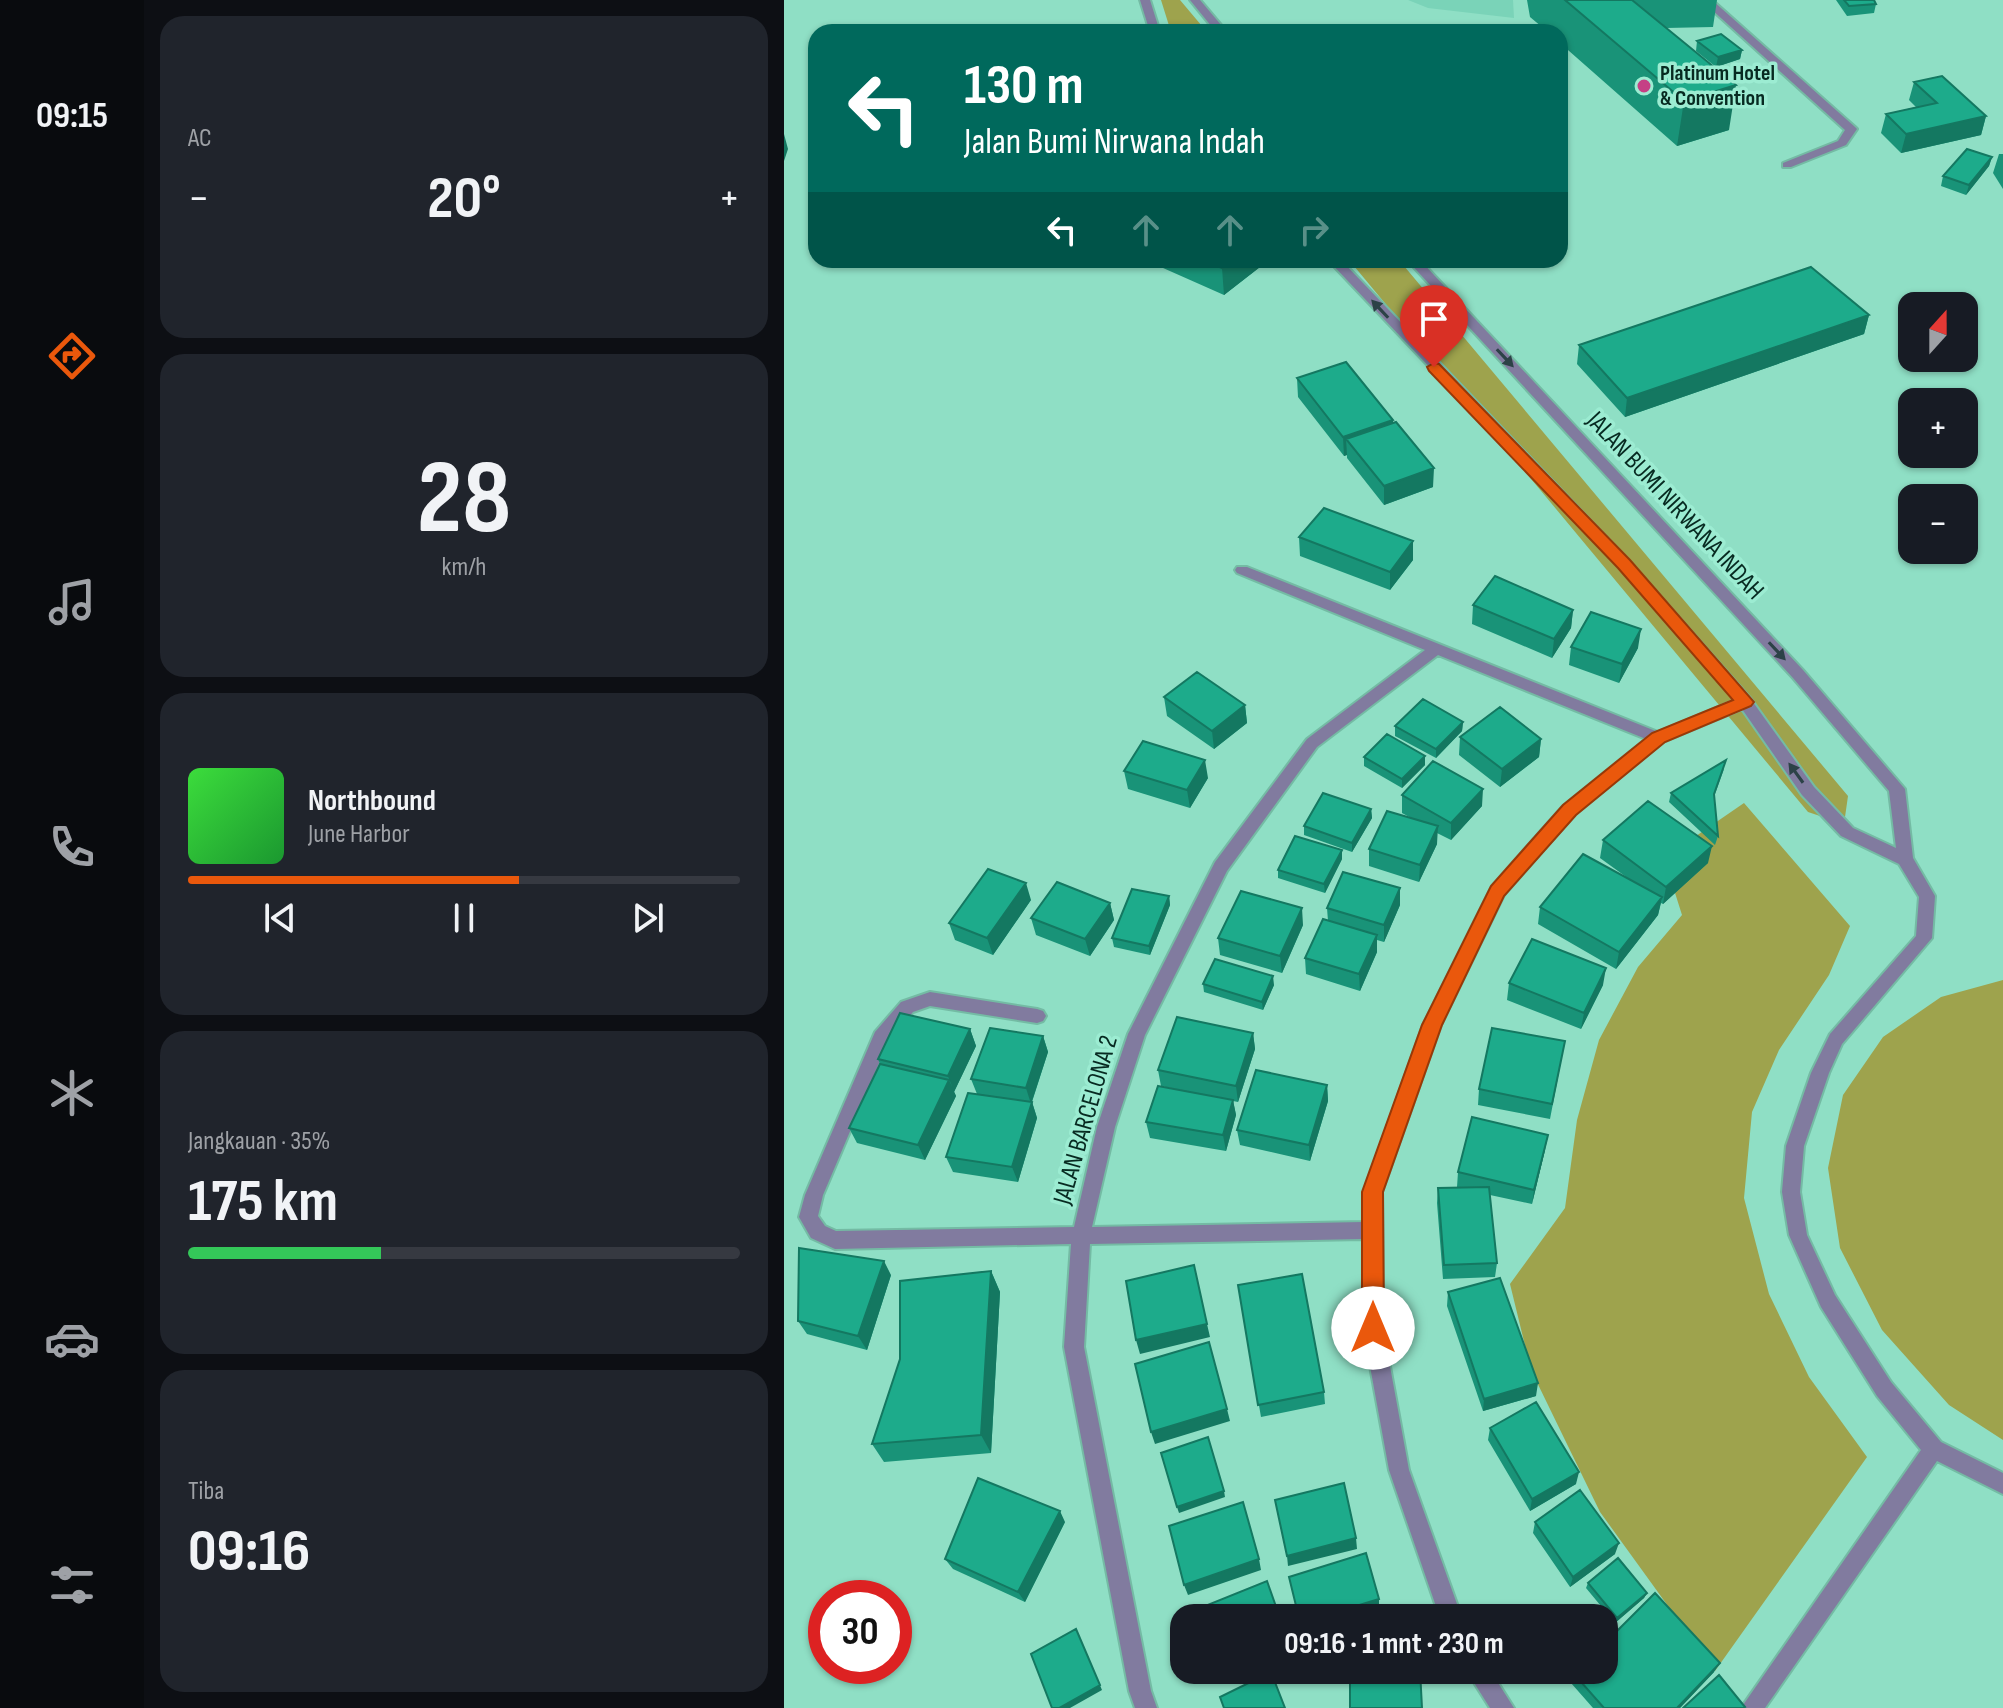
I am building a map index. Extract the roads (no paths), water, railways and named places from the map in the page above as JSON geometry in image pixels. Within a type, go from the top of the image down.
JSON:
[{"type":"street","points":[[1145,0],[1152,24]]},
{"type":"street","points":[[1195,0],[1215,24]]},
{"type":"street","points":[[1706,0],[1851,129],[1842,143],[1787,165]]},
{"type":"street","points":[[1342,268],[1624,564],[1745,702],[1808,791],[1847,832],[1905,859],[1927,896],[1924,938],[1836,1039],[1820,1073],[1795,1146],[1791,1192],[1798,1235],[1828,1301],[1884,1389],[1934,1449],[2003,1484]]},
{"type":"street","name":"JALAN BUMI NIRWANA INDAH","points":[[1420,268],[1788,662],[1897,789],[1905,859]]},
{"type":"street","points":[[1242,570],[1658,738]]},
{"type":"street","name":"JALAN BARCELONA 2","points":[[1146,1708],[1140,1691],[1074,1347],[1081,1236],[1106,1127],[1137,1034],[1221,867],[1312,743],[1436,649]]},
{"type":"street","points":[[1446,1604],[1399,1470],[1373,1328],[1373,1192],[1432,1025],[1498,891],[1569,810],[1658,738],[1745,702]]},
{"type":"street","points":[[1037,1016],[930,999],[907,1007],[881,1037],[814,1195],[808,1217],[818,1232],[835,1240],[1373,1230]]},
{"type":"street","points":[[1752,1708],[1934,1449]]},
{"type":"street","points":[[1487,1684],[1503,1708]]},
{"type":"place","name":"Platinum Hotel & Convention","points":[[1644,86]]}]
